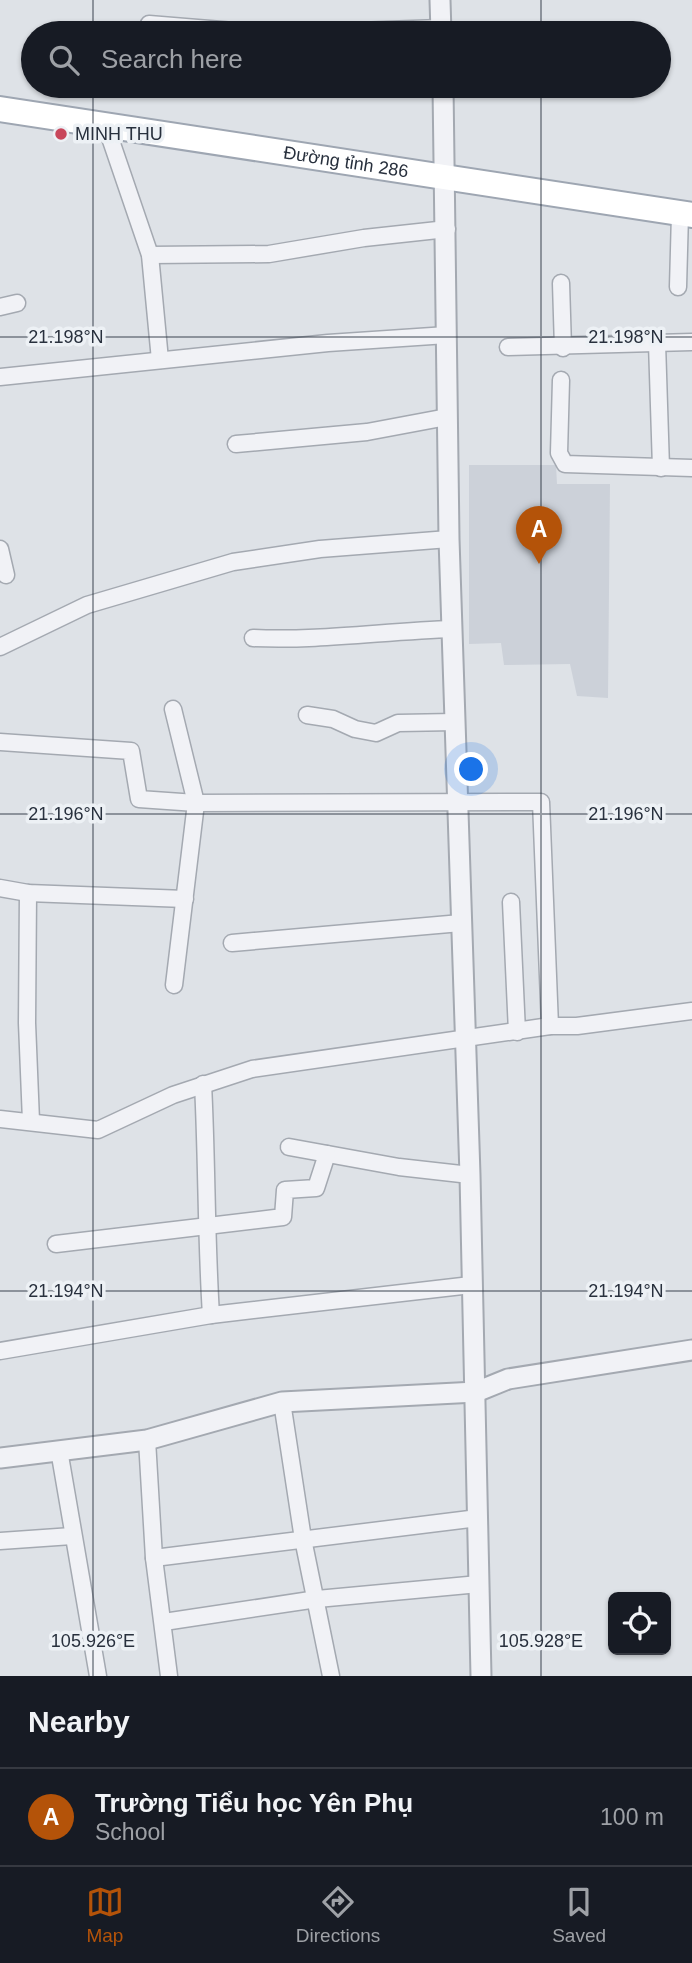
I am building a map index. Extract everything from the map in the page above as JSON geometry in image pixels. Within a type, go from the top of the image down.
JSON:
[{"type":"main road","name":"Đường tỉnh 286","points":[[0,109],[686,214]]},
{"type":"street","points":[[440,0],[441,21]]},
{"type":"street","points":[[443,98],[449,539],[470,1175],[481,1676]]},
{"type":"street","points":[[106,125],[150,255],[160,359]]},
{"type":"street","points":[[678,286],[686,214]]},
{"type":"street","points":[[150,255],[269,254],[364,238],[447,229]]},
{"type":"street","points":[[561,283],[563,348]]},
{"type":"street","points":[[0,307],[17,303]]},
{"type":"street","points":[[0,377],[160,359],[447,335]]},
{"type":"street","points":[[509,347],[563,348],[692,342]]},
{"type":"street","points":[[657,343],[661,468]]},
{"type":"street","points":[[561,380],[559,453],[565,464],[692,468]]},
{"type":"street","points":[[236,444],[367,432],[447,417]]},
{"type":"street","points":[[0,647],[87,605],[233,562],[320,549],[449,539]]},
{"type":"street","points":[[0,549],[6,575]]},
{"type":"street","points":[[253,638],[299,640],[371,632],[453,629]]},
{"type":"street","points":[[173,709],[197,803],[174,985]]},
{"type":"street","points":[[307,715],[333,719],[355,729],[376,733],[398,723],[455,722]]},
{"type":"street","points":[[0,742],[131,751],[139,799],[197,803],[541,802],[550,1026]]},
{"type":"street","points":[[0,888],[28,893],[185,899]]},
{"type":"street","points":[[28,893],[27,1023],[32,1121]]},
{"type":"street","points":[[511,902],[517,1032]]},
{"type":"street","points":[[232,943],[461,923]]},
{"type":"street","points":[[0,1119],[98,1130],[202,1084],[251,1069],[550,1026],[577,1026],[692,1010]]},
{"type":"street","points":[[202,1084],[208,1183],[205,1226],[211,1315]]},
{"type":"street","points":[[289,1147],[399,1167],[470,1175]]},
{"type":"street","points":[[56,1244],[283,1217],[285,1190],[316,1188],[327,1154]]},
{"type":"street","points":[[0,1351],[211,1315],[471,1285]]},
{"type":"street","points":[[0,1458],[147,1440],[282,1402],[476,1392],[508,1378],[692,1350]]},
{"type":"street","points":[[282,1402],[303,1539],[331,1676]]},
{"type":"street","points":[[147,1440],[154,1558],[169,1676]]},
{"type":"street","points":[[58,1450],[98,1676]]},
{"type":"street","points":[[154,1558],[478,1518]]},
{"type":"street","points":[[0,1541],[72,1536]]},
{"type":"street","points":[[164,1622],[317,1599],[479,1584]]},
{"type":"shaded area","points":[[469,465],[556,465],[557,484],[610,484],[608,698],[577,696],[570,664],[504,665],[501,643],[469,644]]},
{"type":"place","name":"MINH THU","points":[[61,134]]},
{"type":"place","name":"Trường Tiểu học Yên Phụ","points":[[539,564]]}]
